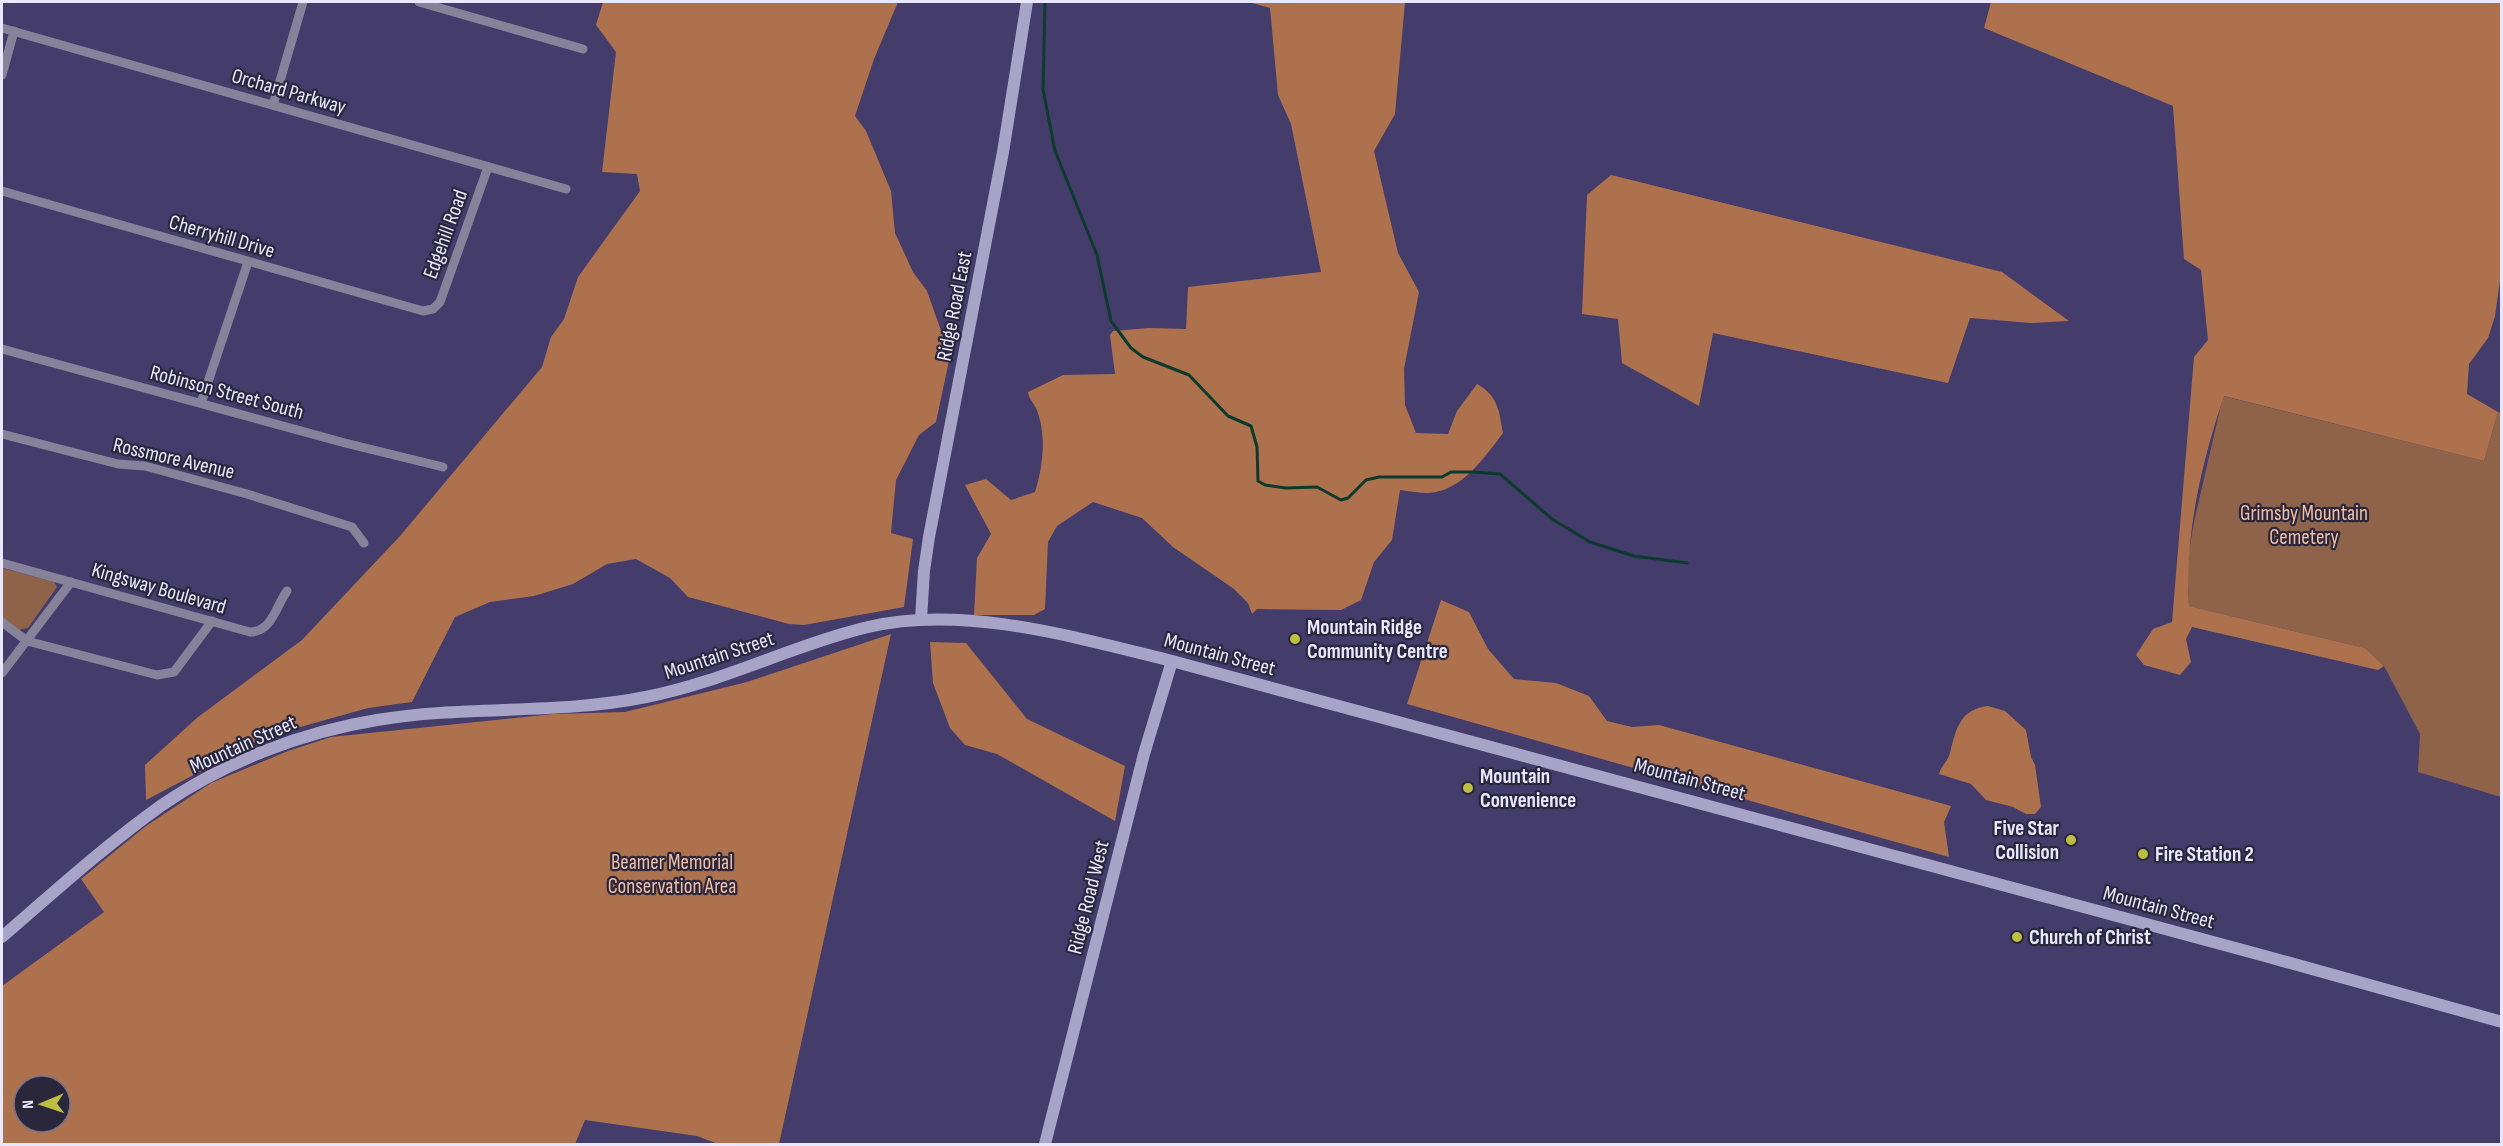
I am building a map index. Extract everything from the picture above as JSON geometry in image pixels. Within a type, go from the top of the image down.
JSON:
[{"type":"main road","name":"Ridge Road East","points":[[921,619],[929,537],[1005,141],[1027,2]]},
{"type":"main road","name":"Mountain Street","points":[[2,937],[162,805],[210,776],[312,734],[377,720],[454,711],[553,708],[648,697],[712,679],[869,627],[921,619],[1040,630],[1172,661],[2502,1022]]},
{"type":"main road","name":"Ridge Road West","points":[[1045,1144],[1144,754],[1172,661]]},
{"type":"street","points":[[273,105],[303,2]]},
{"type":"street","points":[[419,2],[583,49]]},
{"type":"street","name":"Orchard Parkway","points":[[2,28],[566,189]]},
{"type":"street","points":[[2,75],[14,31]]},
{"type":"street","name":"Edgehill Road","points":[[433,309],[440,302],[488,167]]},
{"type":"street","name":"Cherryhill Drive","points":[[2,191],[423,311],[433,309]]},
{"type":"street","points":[[201,404],[248,262]]},
{"type":"street","name":"Robinson Street South","points":[[2,349],[443,467]]},
{"type":"street","name":"Rossmore Avenue","points":[[2,434],[118,464],[145,466],[247,494],[352,527],[364,543]]},
{"type":"street","name":"Kingsway Boulevard","points":[[2,563],[259,632],[267,626],[287,591]]},
{"type":"street","points":[[2,673],[71,582]]},
{"type":"street","points":[[2,622],[27,641],[157,675],[165,675],[174,672],[212,621]]},
{"type":"green space","points":[[603,2],[898,2],[874,59],[855,116],[866,131],[891,191],[895,233],[913,272],[927,291],[950,356],[936,422],[919,435],[896,480],[891,533],[913,539],[904,607],[804,625],[789,624],[688,597],[670,578],[636,559],[607,564],[573,584],[534,596],[490,602],[455,617],[412,702],[368,708],[268,736],[146,800],[145,765],[198,717],[302,640],[400,536],[542,367],[551,337],[564,319],[578,277],[640,191],[637,174],[602,172],[616,52],[596,25]]},
{"type":"green space","points":[[1248,2],[1405,2],[1395,114],[1374,151],[1398,253],[1419,292],[1404,369],[1405,405],[1416,433],[1448,434],[1457,411],[1477,384],[1489,393],[1496,404],[1503,433],[1471,472],[1451,487],[1428,493],[1400,490],[1392,540],[1374,562],[1361,600],[1341,610],[1257,609],[1252,614],[1248,603],[1234,589],[1173,547],[1142,518],[1093,502],[1057,526],[1048,542],[1045,609],[1034,615],[974,615],[977,558],[991,534],[965,485],[986,479],[1011,500],[1035,492],[1042,461],[1043,439],[1036,408],[1028,392],[1063,375],[1115,374],[1110,335],[1113,331],[1149,328],[1186,329],[1188,287],[1321,272],[1291,124],[1278,95],[1270,8]]},
{"type":"green space","points":[[1991,2],[2501,2],[2501,273],[2495,316],[2488,338],[2469,364],[2467,394],[2498,412],[2484,461],[2224,396],[2196,499],[2189,553],[2189,606],[2365,648],[2384,666],[2378,670],[2192,627],[2186,639],[2191,662],[2180,675],[2144,665],[2136,655],[2153,629],[2172,622],[2194,357],[2208,340],[2201,270],[2184,259],[2173,106],[1984,28]]},
{"type":"green space","points":[[1611,175],[2002,272],[2069,321],[2031,323],[1970,318],[1948,383],[1713,333],[1699,406],[1622,363],[1618,319],[1582,314],[1587,195]]},
{"type":"green space","name":"Grimsby Mountain Cemetery","points":[[2223,396],[2484,461],[2498,412],[2501,413],[2501,797],[2418,772],[2420,734],[2384,666],[2365,648],[2189,606],[2187,563]]},
{"type":"green space","points":[[2,568],[54,582],[57,587],[28,628],[18,630],[2,617]]},
{"type":"green space","points":[[1441,600],[1469,612],[1488,649],[1514,679],[1556,683],[1589,696],[1607,721],[1632,727],[1659,725],[1951,806],[1944,822],[1949,857],[1407,704]]},
{"type":"green space","name":"Beamer Memorial Conservation Area","points":[[891,634],[779,1144],[718,1144],[697,1136],[585,1120],[575,1144],[2,1144],[2,986],[104,912],[81,879],[146,826],[211,783],[288,751],[331,737],[553,714],[625,712],[747,682]]},
{"type":"green space","points":[[930,642],[966,643],[1027,719],[1125,766],[1115,821],[997,754],[965,745],[950,728],[933,683]]},
{"type":"green space","points":[[1988,706],[2005,711],[2026,730],[2031,757],[2035,765],[2041,807],[2035,814],[2026,814],[2013,807],[1986,800],[1971,784],[1939,774],[1949,756],[1957,728],[1965,716],[1971,711]]},
{"type":"waterway","points":[[1045,2],[1043,89],[1055,151],[1097,255],[1111,321],[1131,348],[1143,357],[1189,375],[1228,416],[1251,426],[1257,447],[1258,481],[1265,485],[1286,488],[1317,487],[1341,500],[1348,498],[1366,480],[1379,477],[1442,477],[1451,472],[1500,474],[1552,519],[1590,542],[1634,556],[1687,563]]},
{"type":"place","name":"Mountain Ridge Community Centre","points":[[1295,639]]},
{"type":"place","name":"Mountain Convenience","points":[[1468,788]]},
{"type":"place","name":"Five Star Collision","points":[[2071,840]]},
{"type":"place","name":"Fire Station 2","points":[[2143,854]]},
{"type":"place","name":"Church of Christ","points":[[2017,937]]}]
